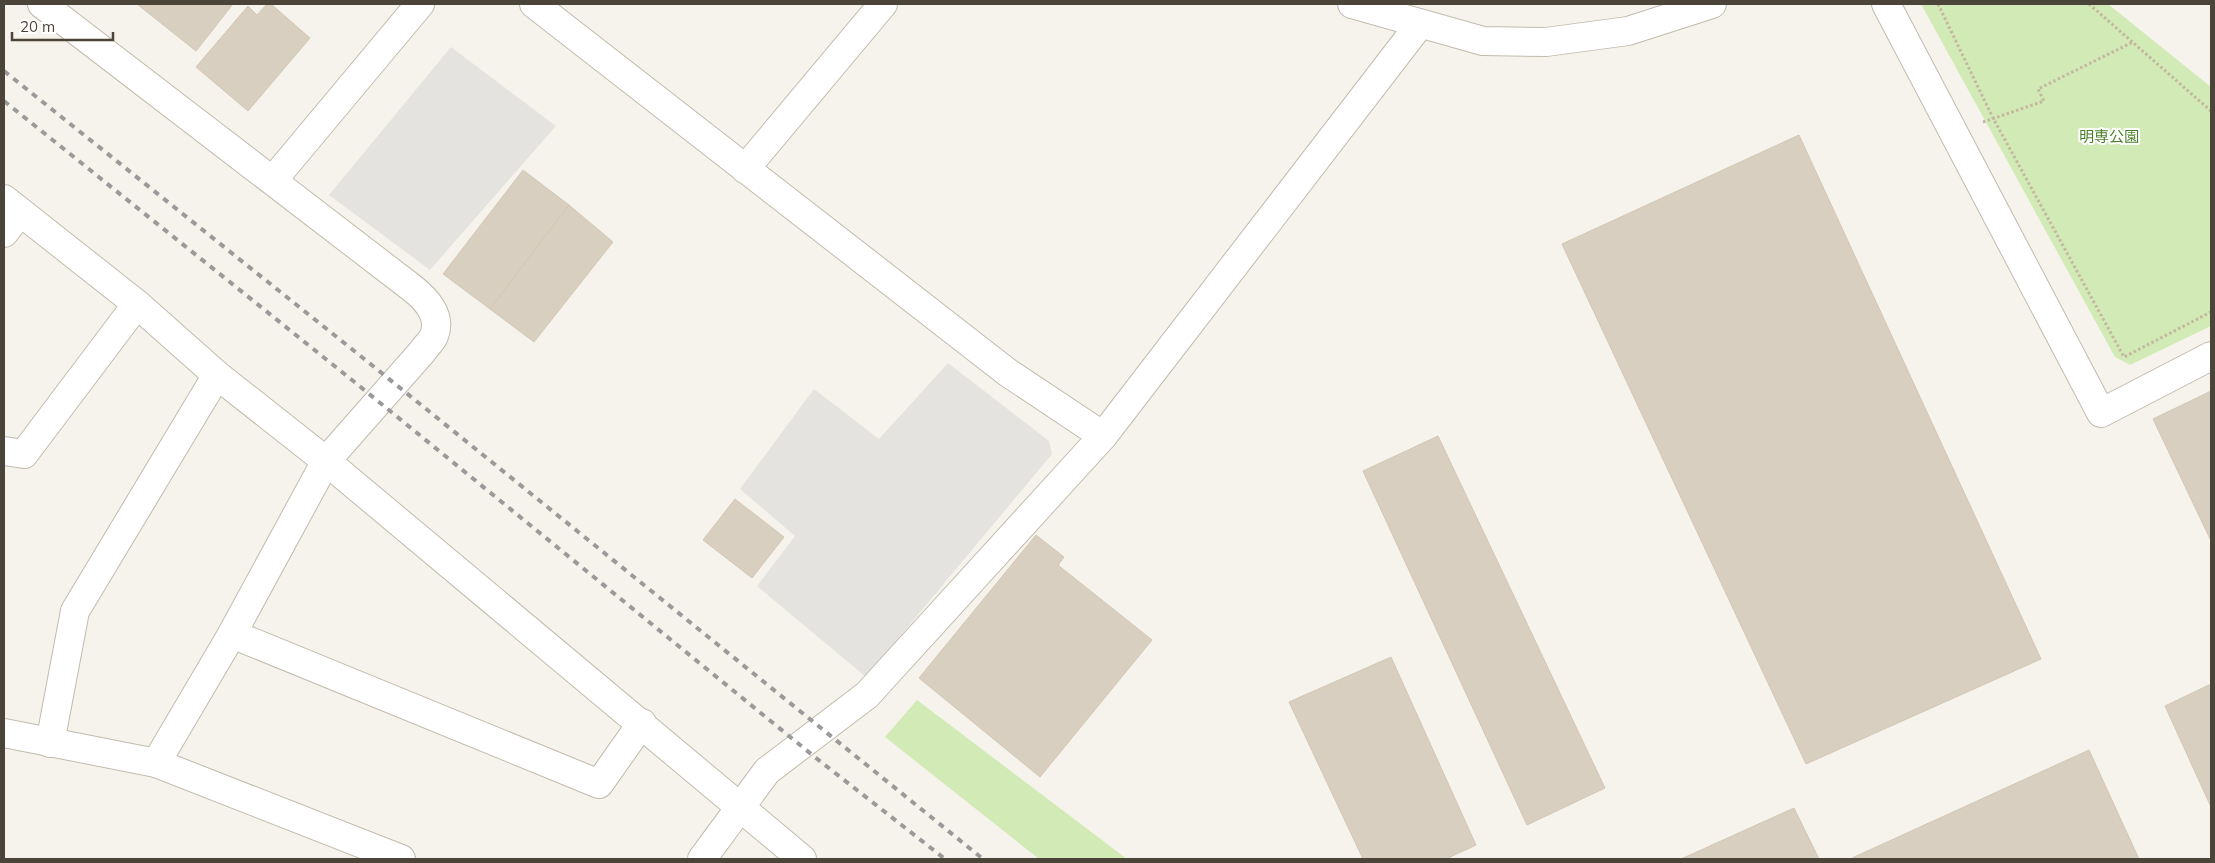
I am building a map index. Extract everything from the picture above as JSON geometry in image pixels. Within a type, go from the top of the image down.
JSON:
[{"type":"street","points":[[42,4],[424,298],[432,308],[435,320],[434,336],[422,352],[326,462],[232,634],[156,763]]},
{"type":"street","points":[[273,180],[420,4]]},
{"type":"street","points":[[534,4],[1007,372],[1102,436]]},
{"type":"street","points":[[745,169],[883,4]]},
{"type":"street","points":[[1352,4],[1484,41],[1546,42],[1628,31],[1712,4]]},
{"type":"street","points":[[1886,4],[2101,413],[2211,356]]},
{"type":"street","points":[[702,859],[767,771],[867,695],[1102,436],[1420,24]]},
{"type":"street","points":[[9,214],[137,304],[217,375],[326,462],[642,723],[802,859]]},
{"type":"street","points":[[4,451],[24,454],[137,304]]},
{"type":"street","points":[[50,743],[75,611],[217,375]]},
{"type":"street","points":[[232,634],[599,784],[642,723]]},
{"type":"street","points":[[4,733],[156,763],[401,859]]},
{"type":"path","points":[[1938,4],[1993,118],[2124,357],[2211,312]]},
{"type":"path","points":[[2089,4],[2211,111]]},
{"type":"path","points":[[1955,136],[1993,118],[2044,101],[2038,89],[2133,42]]},
{"type":"green space","name":"明専公園","points":[[1921,4],[2108,4],[2211,87],[2211,326],[2130,365],[2115,357]]},
{"type":"green space","points":[[917,700],[1127,859],[1039,859],[885,737]]},
{"type":"shaded area","points":[[451,47],[556,126],[430,270],[329,195]]},
{"type":"shaded area","points":[[948,363],[1049,441],[1052,454],[866,677],[757,586],[795,536],[740,489],[814,389],[879,439]]},
{"type":"building","points":[[137,4],[233,4],[196,51]]},
{"type":"building","points":[[267,4],[271,4],[310,38],[248,111],[196,67],[248,6],[257,15]]},
{"type":"building","points":[[1799,135],[2041,659],[1806,764],[1562,244]]},
{"type":"building","points":[[523,170],[569,205],[490,309],[443,274]]},
{"type":"building","points":[[569,205],[613,242],[534,342],[490,309]]},
{"type":"building","points":[[2211,391],[2211,541],[2153,419]]},
{"type":"building","points":[[1438,436],[1605,788],[1527,825],[1363,471]]},
{"type":"building","points":[[735,499],[784,537],[752,578],[703,540]]},
{"type":"building","points":[[1036,535],[1064,557],[1058,565],[1152,640],[1040,777],[919,678]]},
{"type":"building","points":[[1391,657],[1476,845],[1446,859],[1363,859],[1289,702]]},
{"type":"building","points":[[2211,684],[2211,807],[2165,706]]},
{"type":"building","points":[[2089,750],[2139,859],[1852,859],[1852,858]]},
{"type":"building","points":[[1794,808],[1819,859],[1681,859]]},
{"type":"railway","points":[[4,71],[368,362],[983,859]]},
{"type":"railway","points":[[4,101],[352,380],[816,758],[945,859]]}]
